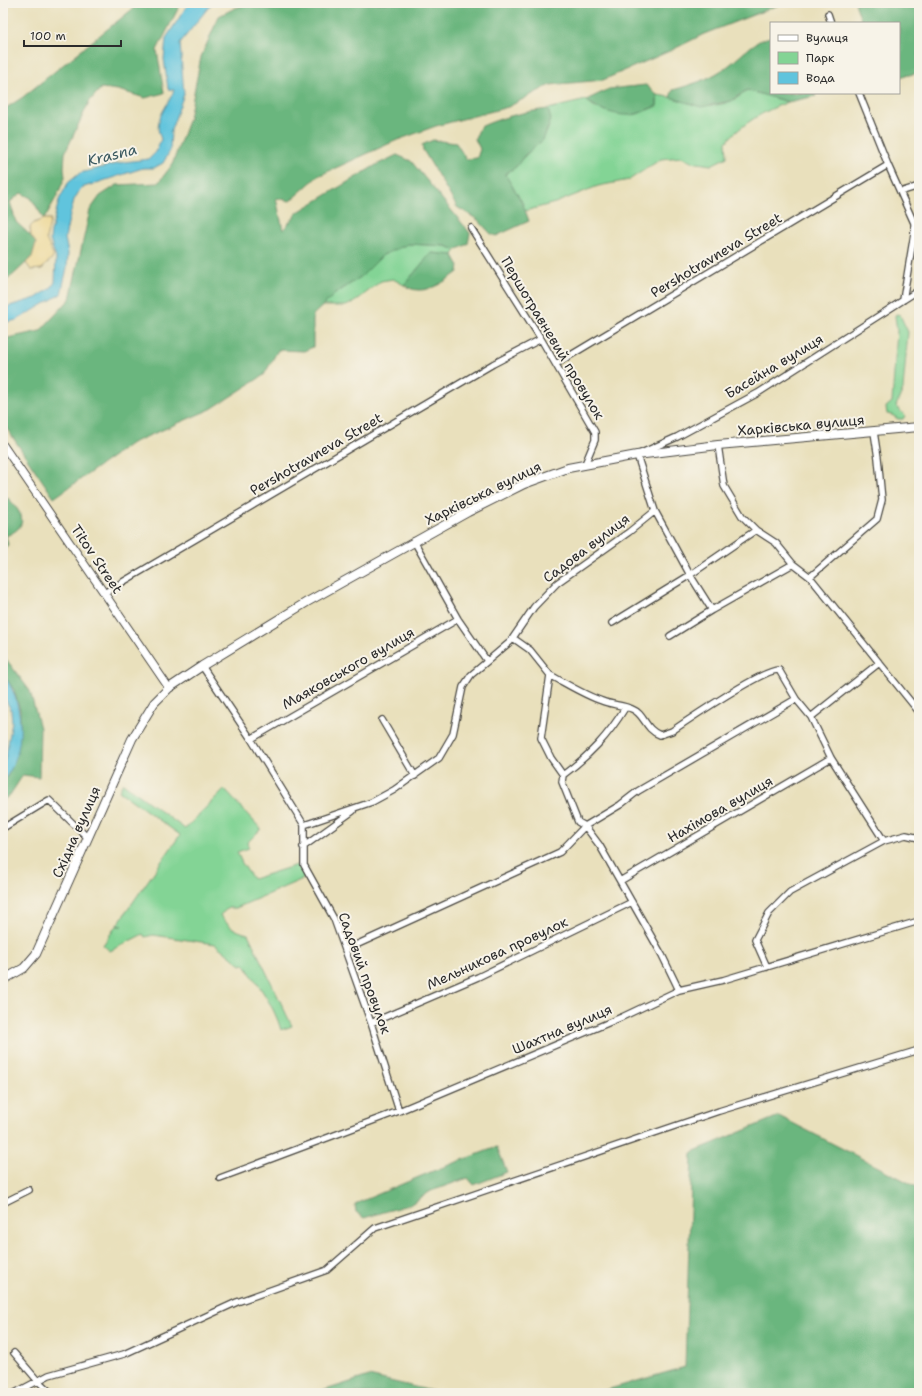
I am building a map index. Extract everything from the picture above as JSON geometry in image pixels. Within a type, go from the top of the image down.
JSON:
[{"type":"main road","name":"Харківська вулиця","points":[[169,688],[306,602],[414,541],[524,484],[552,473],[584,464],[637,455],[718,445],[919,428]]},
{"type":"main road","name":"Східна вулиця","points":[[3,980],[19,972],[32,960],[132,739],[154,703],[169,688]]},
{"type":"street","points":[[828,14],[832,22]]},
{"type":"street","points":[[860,94],[888,165],[914,223],[914,234],[903,300]]},
{"type":"street","name":"Pershotravneva Street","points":[[556,364],[888,165]]},
{"type":"street","points":[[900,192],[919,186]]},
{"type":"street","name":"Першотравневий провулок","points":[[471,228],[541,339],[595,432],[596,440],[584,464]]},
{"type":"street","name":"Басейна вулиця","points":[[637,455],[677,436],[758,393],[919,290]]},
{"type":"street","name":"Pershotravneva Street","points":[[104,593],[494,364],[541,339]]},
{"type":"street","points":[[810,577],[877,519],[882,500],[874,432]]},
{"type":"street","points":[[718,445],[724,486],[742,516],[756,530],[776,543],[794,564],[810,577],[919,712]]},
{"type":"street","name":"Titov Street","points":[[3,446],[169,688]]},
{"type":"street","points":[[637,455],[655,511],[690,575],[712,610]]},
{"type":"street","name":"Садова вулиця","points":[[304,825],[357,807],[394,790],[439,758],[453,734],[463,687],[471,675],[504,649],[544,595],[557,583],[629,532],[655,511]]},
{"type":"street","points":[[612,623],[690,575],[756,530]]},
{"type":"street","points":[[414,541],[458,619],[487,661]]},
{"type":"street","points":[[670,636],[712,610],[794,564]]},
{"type":"street","name":"Маяковського вулиця","points":[[251,739],[458,619]]},
{"type":"street","points":[[513,638],[530,650],[550,675],[588,696],[632,709],[639,714],[652,732],[660,735],[672,730],[774,669],[779,670],[796,699],[811,717],[831,758],[884,841]]},
{"type":"street","points":[[811,717],[879,663]]},
{"type":"street","points":[[202,666],[251,739],[304,825]]},
{"type":"street","points":[[550,675],[541,738],[551,758],[563,775],[562,782],[578,822],[585,826],[600,846],[662,955],[679,990]]},
{"type":"street","points":[[345,950],[560,852],[585,826],[674,769],[796,699]]},
{"type":"street","points":[[563,775],[588,756],[613,728],[625,708]]},
{"type":"street","points":[[382,720],[415,776]]},
{"type":"street","name":"Нахімова вулиця","points":[[620,881],[831,758]]},
{"type":"street","points":[[3,828],[49,800],[88,838]]},
{"type":"street","points":[[303,848],[357,807]]},
{"type":"street","name":"Садовий провулок","points":[[304,825],[304,866],[334,919],[371,1023],[399,1111]]},
{"type":"street","points":[[767,967],[755,940],[768,913],[790,892],[884,841],[906,835],[919,838]]},
{"type":"street","name":"Мельникова провулок","points":[[371,1023],[478,978],[632,902]]},
{"type":"street","name":"Шахтна вулиця","points":[[220,1178],[399,1111],[622,1017],[679,990],[723,980],[919,921]]},
{"type":"street","points":[[15,1393],[49,1375],[124,1354],[237,1302],[327,1270],[374,1228],[719,1110],[919,1050]]},
{"type":"street","points":[[3,1203],[29,1190]]},
{"type":"street","points":[[14,1353],[37,1380],[51,1393]]},
{"type":"green space","points":[[140,3],[181,3],[157,50],[164,93],[145,98],[118,90],[101,88],[89,102],[65,153],[65,177],[57,196],[44,219],[31,198],[21,193],[10,202],[16,222],[31,236],[36,243],[32,257],[12,276],[3,280],[3,110],[23,97]]},
{"type":"green space","points":[[252,3],[784,3],[704,34],[672,50],[603,80],[550,85],[508,107],[436,126],[395,141],[318,176],[290,201],[276,198],[283,230],[298,212],[376,165],[397,155],[411,161],[470,233],[468,244],[456,250],[446,246],[408,244],[383,255],[362,276],[335,294],[313,315],[313,347],[304,351],[278,350],[264,375],[211,409],[132,443],[54,498],[3,423],[3,339],[40,331],[70,299],[90,210],[100,196],[117,185],[158,183],[172,165],[189,118],[201,57],[219,16],[235,8]]},
{"type":"green space","points":[[855,3],[919,3],[919,73],[900,77],[900,22],[862,22]]},
{"type":"green space","points":[[770,37],[770,94],[815,94],[816,96],[788,102],[747,90],[731,101],[701,107],[670,97],[673,90],[698,82],[716,74],[752,46]]},
{"type":"green space","points":[[646,85],[657,95],[657,106],[636,114],[616,114],[603,110],[586,100],[609,89]]},
{"type":"green space","points":[[747,90],[788,102],[771,109],[739,129],[726,142],[727,157],[711,165],[691,162],[682,157],[661,159],[629,180],[598,186],[555,203],[525,211],[505,174],[537,145],[545,135],[549,124],[548,109],[586,100],[596,108],[630,115],[637,114],[657,106],[657,95],[703,105],[712,105],[722,104],[733,100]]},
{"type":"green space","points":[[548,109],[551,120],[543,140],[524,156],[516,167],[505,174],[522,202],[529,221],[496,236],[491,234],[478,220],[457,207],[423,150],[422,145],[433,140],[456,143],[466,159],[477,158],[480,149],[475,139],[480,127],[513,115]]},
{"type":"green space","points":[[408,244],[446,246],[456,250],[453,255],[431,253],[404,285],[393,279],[381,281],[356,301],[346,306],[322,306],[335,294],[362,276],[383,255]]},
{"type":"green space","points":[[431,253],[453,255],[459,266],[458,272],[432,288],[425,290],[411,289],[404,285]]},
{"type":"green space","points":[[896,314],[900,315],[908,332],[903,389],[896,406],[905,416],[903,419],[898,419],[887,414],[886,407],[892,402],[897,331]]},
{"type":"green space","points":[[8,498],[17,509],[22,519],[19,528],[6,536],[8,545],[3,549],[3,501]]},
{"type":"green space","points":[[3,655],[30,691],[40,728],[39,777],[23,775],[10,795],[3,800],[3,781],[7,777],[16,752],[20,725],[20,710],[14,690],[3,674]]},
{"type":"green space","points":[[123,783],[185,829],[224,789],[261,829],[247,843],[249,848],[237,852],[242,863],[253,879],[300,864],[305,878],[236,908],[228,908],[220,915],[232,928],[248,934],[292,1026],[281,1030],[270,1004],[244,964],[241,965],[215,944],[153,935],[145,937],[143,934],[110,951],[103,945],[116,926],[122,926],[117,925],[180,835],[119,791]]},
{"type":"green space","points":[[779,1116],[919,1188],[919,1393],[596,1393],[685,1367],[692,1152]]},
{"type":"green space","points":[[497,1147],[507,1172],[474,1185],[468,1178],[431,1191],[411,1204],[364,1218],[356,1212],[355,1204],[433,1171]]},
{"type":"green space","points":[[369,1376],[440,1393],[316,1393]]},
{"type":"sand","points":[[44,219],[51,219],[46,239],[54,256],[42,269],[31,270],[26,263],[32,257],[36,243],[31,236],[30,227],[34,223]]},
{"type":"water","points":[[189,3],[212,3],[180,43],[184,94],[171,130],[170,151],[163,163],[154,168],[143,168],[81,188],[74,200],[65,238],[68,253],[67,268],[61,294],[17,320],[3,323],[3,308],[36,298],[51,288],[55,282],[56,258],[50,240],[51,232],[59,200],[68,183],[80,173],[124,162],[149,159],[156,152],[161,139],[158,126],[159,120],[174,90],[168,89],[164,59],[166,38]]},
{"type":"water","points":[[3,674],[16,699],[20,728],[16,756],[11,770],[3,781],[3,763],[5,760],[12,722],[11,710],[3,695]]},
{"type":"water label","name":"Krasna","points":[[112,155]]}]
